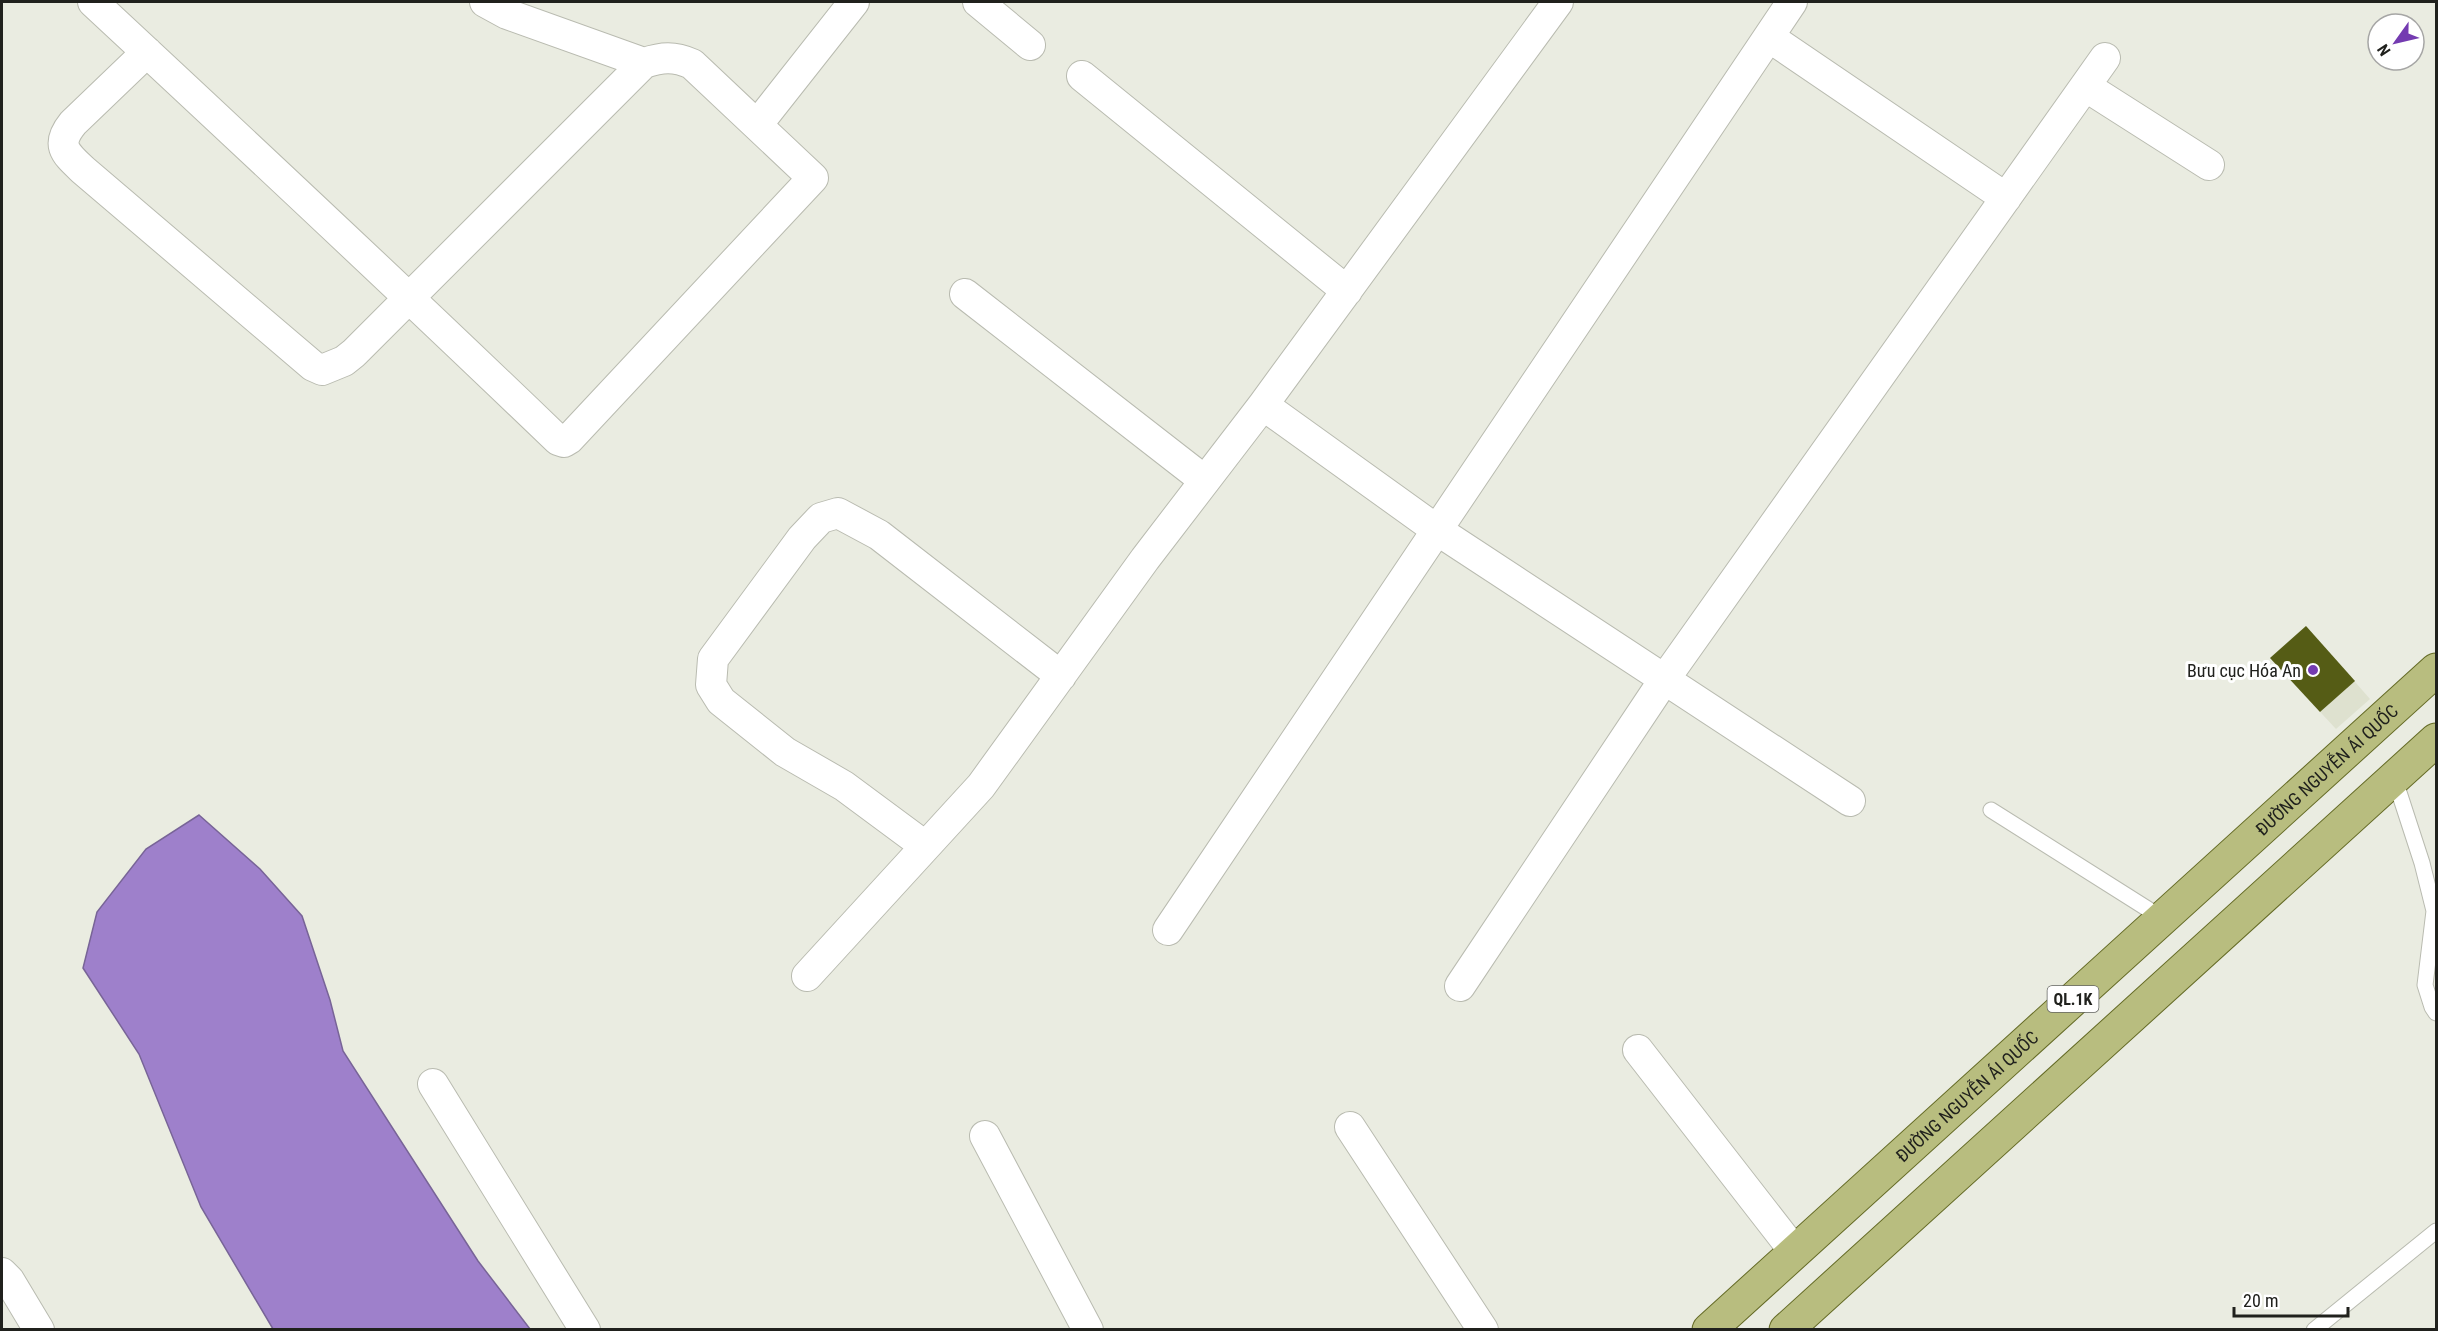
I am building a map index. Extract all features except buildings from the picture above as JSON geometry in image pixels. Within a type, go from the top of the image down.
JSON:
[{"type":"main road","name":"ĐƯỜNG NGUYỄN ÁI QUỐC","points":[[1709,1329],[2436,670]]},
{"type":"main road","name":"QL.1K","points":[[1786,1329],[2436,740]]},
{"type":"street","points":[[93,2],[147,52],[410,298],[558,440],[564,442],[813,178],[692,64],[678,58],[662,57],[644,63],[410,298],[344,361],[322,370],[313,366],[70,158],[62,145],[63,135],[147,52]]},
{"type":"street","points":[[485,2],[507,14],[644,63]]},
{"type":"street","points":[[758,126],[854,2]]},
{"type":"street","points":[[978,2],[1030,45]]},
{"type":"street","points":[[807,976],[981,786],[1558,2]]},
{"type":"street","points":[[1168,930],[1792,2]]},
{"type":"street","points":[[1769,37],[2006,198]]},
{"type":"street","points":[[1460,986],[1664,680],[2105,58]]},
{"type":"street","points":[[1082,76],[1347,291]]},
{"type":"street","points":[[2085,86],[2209,165]]},
{"type":"street","points":[[965,294],[1204,480]]},
{"type":"street","points":[[1263,405],[1437,530],[1850,801]]},
{"type":"street","points":[[925,846],[844,786],[785,752],[721,701],[711,685],[713,659],[802,538],[821,518],[838,513],[879,535],[1061,676]]},
{"type":"street","points":[[1638,1050],[1795,1252]]},
{"type":"street","points":[[433,1084],[585,1329]]},
{"type":"street","points":[[1350,1127],[1482,1329]]},
{"type":"street","points":[[985,1136],[1088,1329]]},
{"type":"street","points":[[2,1273],[9,1280],[39,1329]]},
{"type":"lane","points":[[2394,777],[2422,863],[2434,910],[2425,985],[2432,1007],[2436,1012]]},
{"type":"lane","points":[[1991,810],[2162,918]]},
{"type":"lane","points":[[2314,1329],[2436,1231]]},
{"type":"shaded area","name":"Bưu cục Hóa An","points":[[2306,626],[2370,699],[2336,729],[2270,658]]},
{"type":"shaded area","points":[[199,815],[260,869],[302,916],[330,1000],[343,1051],[478,1261],[530,1329],[273,1329],[201,1207],[139,1054],[83,968],[97,912],[146,849]]},
{"type":"place","name":"Bưu cục Hóa An","points":[[2313,670]]}]
